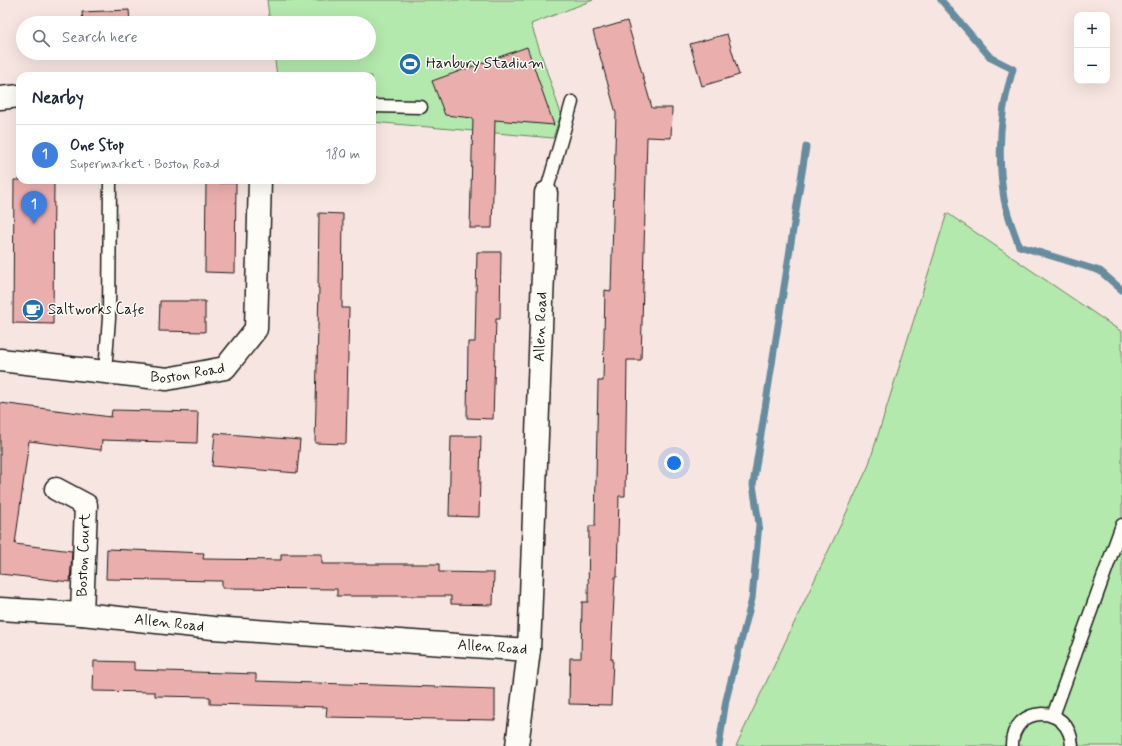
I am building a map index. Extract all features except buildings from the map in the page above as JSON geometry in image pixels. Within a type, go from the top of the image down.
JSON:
[{"type":"street","points":[[0,98],[16,96]]},
{"type":"street","name":"Boston Road","points":[[0,360],[167,379],[225,368],[256,329],[260,184]]},
{"type":"street","name":"Allen Road","points":[[0,609],[82,614],[213,628],[529,650],[546,192]]},
{"type":"street","name":"Boston Court","points":[[56,489],[86,505],[82,614]]},
{"type":"street","points":[[517,746],[529,650]]},
{"type":"lane","points":[[546,192],[572,102]]},
{"type":"lane","points":[[376,106],[421,107]]},
{"type":"lane","points":[[105,372],[109,318],[110,184]]},
{"type":"lane","points":[[1053,716],[1122,525]]},
{"type":"lane","points":[[1012,746],[1013,734],[1025,719],[1039,714],[1053,716],[1062,721],[1068,728],[1072,737],[1072,746]]},
{"type":"green space","name":"Hanbury Stadium","points":[[267,0],[593,0],[531,24],[561,114],[553,138],[376,122],[376,72],[276,72],[275,60],[376,60],[376,16],[269,16]]},
{"type":"green space","points":[[947,213],[1122,332],[1122,746],[736,746],[868,467]]},
{"type":"waterway","points":[[941,0],[991,58],[1013,69],[1008,85],[1002,118],[1000,166],[1005,205],[1019,246],[1100,271],[1122,290]]},
{"type":"waterway","points":[[719,746],[726,700],[752,599],[759,524],[753,485],[806,147]]},
{"type":"place","name":"Hanbury Stadium","points":[[410,64]]},
{"type":"place","name":"One Stop","points":[[34,224]]},
{"type":"place","name":"Saltworks Cafe","points":[[33,310]]}]
